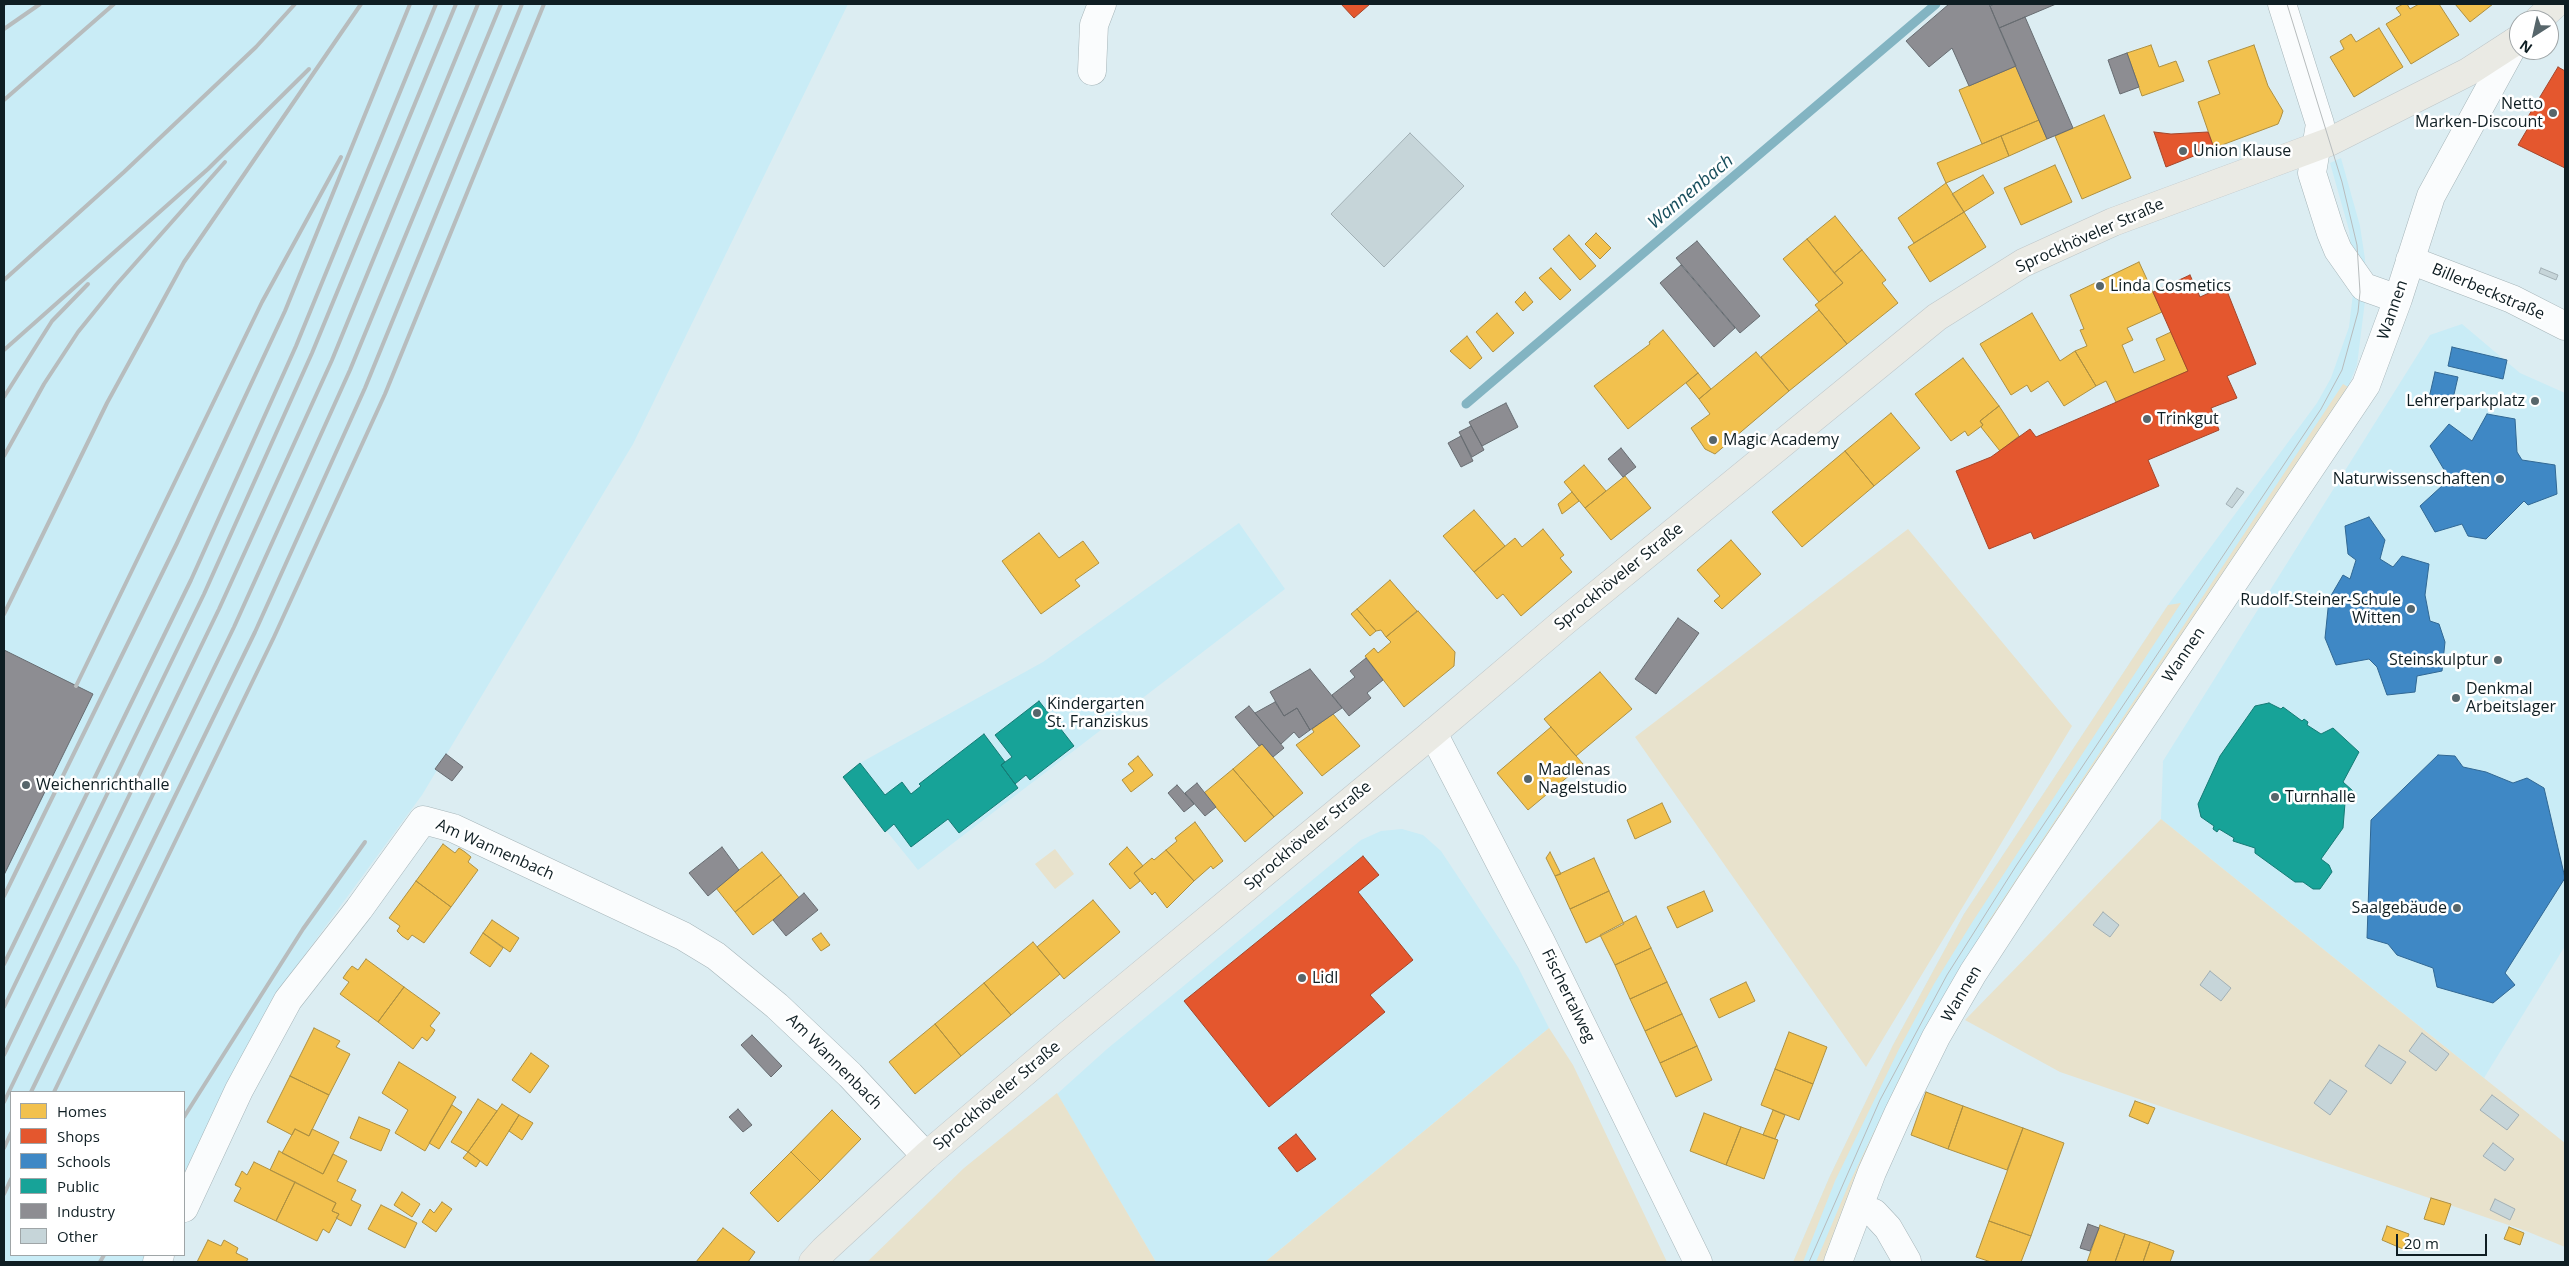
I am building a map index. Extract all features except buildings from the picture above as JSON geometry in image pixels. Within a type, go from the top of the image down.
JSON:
[{"type":"main road","name":"Sprockhöveler Straße","points":[[813,1262],[926,1156],[1067,1036],[1433,733],[1565,621],[1937,317],[2022,263],[2113,222],[2329,142],[2468,72],[2509,45]]},
{"type":"street","points":[[1092,71],[1094,24],[1102,4]]},
{"type":"street","points":[[2282,4],[2320,124],[2312,173],[2338,250],[2364,287],[2398,299]]},
{"type":"street","name":"Wannen","points":[[1838,1262],[1859,1206],[1898,1114],[1936,1037],[1964,989],[2030,884],[2366,385],[2398,299],[2431,196],[2509,55]]},
{"type":"street","name":"Billerbeckstraße","points":[[2410,260],[2512,299],[2565,326]]},
{"type":"street","name":"Fischertalweg","points":[[1433,733],[1541,942],[1698,1262]]},
{"type":"street","name":"Am Wannenbach","points":[[185,1206],[239,1090],[288,1000],[359,909],[423,820],[462,832],[683,936],[716,956],[777,1006],[850,1076],[926,1156]]},
{"type":"street","points":[[1859,1206],[1874,1213],[1888,1228],[1907,1262]]},
{"type":"shaded area","points":[[4,4],[848,4],[633,444],[422,795],[287,979],[185,1181],[185,1091],[10,1091],[10,1256],[147,1256],[144,1262],[4,1262]]},
{"type":"shaded area","points":[[2341,158],[2360,226],[2365,259],[2366,293],[2357,365],[2348,387],[1853,1188],[1823,1262],[1793,1262],[1829,1178],[1893,1045],[1964,914],[2168,605],[2317,403],[2331,378],[2349,327],[2355,277],[2349,230],[2330,163]]},
{"type":"shaded area","name":"Rudolf-Steiner-Schule Witten","points":[[2462,324],[2520,373],[2565,393],[2565,946],[2484,1078],[2161,819],[2163,761],[2430,335]]},
{"type":"shaded area","points":[[2343,384],[2348,387],[1987,930],[1984,928]]},
{"type":"shaded area","name":"Kindergarten St. Franziskus","points":[[1239,523],[1285,589],[918,870],[843,777],[860,763],[1043,662]]},
{"type":"shaded area","points":[[1908,529],[2072,726],[1866,1067],[1635,737]]},
{"type":"shaded area","points":[[2181,603],[1973,921],[1934,984],[1899,1049],[1835,1181],[1803,1262],[1793,1262],[1829,1178],[1893,1045],[1964,914],[2168,605]]},
{"type":"shaded area","points":[[2161,819],[2565,1143],[2565,1247],[2526,1231],[2060,1072],[1965,1020]]},
{"type":"shaded area","points":[[1402,829],[1423,835],[1441,851],[1518,967],[1549,1028],[1265,1262],[1156,1262],[1057,1094],[1107,1049],[1361,840],[1381,831]]},
{"type":"shaded area","points":[[1055,849],[1074,874],[1055,889],[1035,864]]},
{"type":"shaded area","points":[[1549,1028],[1573,1065],[1667,1262],[1265,1262]]},
{"type":"shaded area","points":[[1911,1054],[1914,1056],[1853,1188],[1823,1262],[1816,1262],[1848,1186]]},
{"type":"shaded area","points":[[1057,1093],[1156,1262],[867,1262],[964,1168]]},
{"type":"waterway","name":"Wannenbach","points":[[1466,404],[1936,4]]},
{"type":"tram line","points":[[1809,1262],[1880,1100],[1947,975],[2016,866],[2321,409],[2342,370],[2358,312],[2360,292],[2357,245],[2342,182],[2287,4]]},
{"type":"railway","points":[[4,29],[40,4]]},
{"type":"railway","points":[[4,100],[114,4]]},
{"type":"railway","points":[[4,280],[124,172],[256,47],[295,4]]},
{"type":"railway","points":[[4,614],[107,403],[184,262],[361,4]]},
{"type":"railway","points":[[4,896],[177,543],[285,311],[410,4]]},
{"type":"railway","points":[[4,964],[191,580],[296,346],[436,4]]},
{"type":"railway","points":[[4,1007],[204,594],[312,353],[456,4]]},
{"type":"railway","points":[[4,1055],[219,609],[332,360],[478,4]]},
{"type":"railway","points":[[4,1102],[234,627],[350,370],[501,4]]},
{"type":"railway","points":[[31,1091],[255,632],[365,388],[522,4]]},
{"type":"railway","points":[[54,1091],[274,637],[385,394],[544,4]]},
{"type":"railway","points":[[4,350],[208,169],[309,69]]},
{"type":"railway","points":[[76,686],[262,302],[341,157]]},
{"type":"railway","points":[[4,456],[44,384],[78,332],[116,285],[225,162]]},
{"type":"railway","points":[[4,397],[52,321],[88,284]]},
{"type":"railway","points":[[185,1115],[303,929],[365,842]]},
{"type":"railway","points":[[4,1148],[10,1135]]},
{"type":"railway","points":[[4,1194],[10,1181]]},
{"type":"railway","points":[[100,1262],[103,1256]]},
{"type":"place","name":"Netto Marken-Discount","points":[[2553,113]]},
{"type":"place","name":"Union Klause","points":[[2183,151]]},
{"type":"place","name":"Linda Cosmetics","points":[[2100,286]]},
{"type":"place","name":"Lehrerparkplatz","points":[[2535,401]]},
{"type":"place","name":"Trinkgut","points":[[2147,419]]},
{"type":"place","name":"Magic Academy","points":[[1713,440]]},
{"type":"place","name":"Naturwissenschaften","points":[[2500,479]]},
{"type":"place","name":"Rudolf-Steiner-Schule Witten","points":[[2411,609]]},
{"type":"place","name":"Steinskulptur","points":[[2498,660]]},
{"type":"place","name":"Denkmal Arbeitslager","points":[[2456,698]]},
{"type":"place","name":"Kindergarten St. Franziskus","points":[[1037,713]]},
{"type":"place","name":"Madlenas Nagelstudio","points":[[1528,779]]},
{"type":"place","name":"Weichenrichthalle","points":[[26,785]]},
{"type":"place","name":"Turnhalle","points":[[2275,797]]},
{"type":"place","name":"Saalgebäude","points":[[2457,908]]},
{"type":"place","name":"Lidl","points":[[1302,978]]}]
